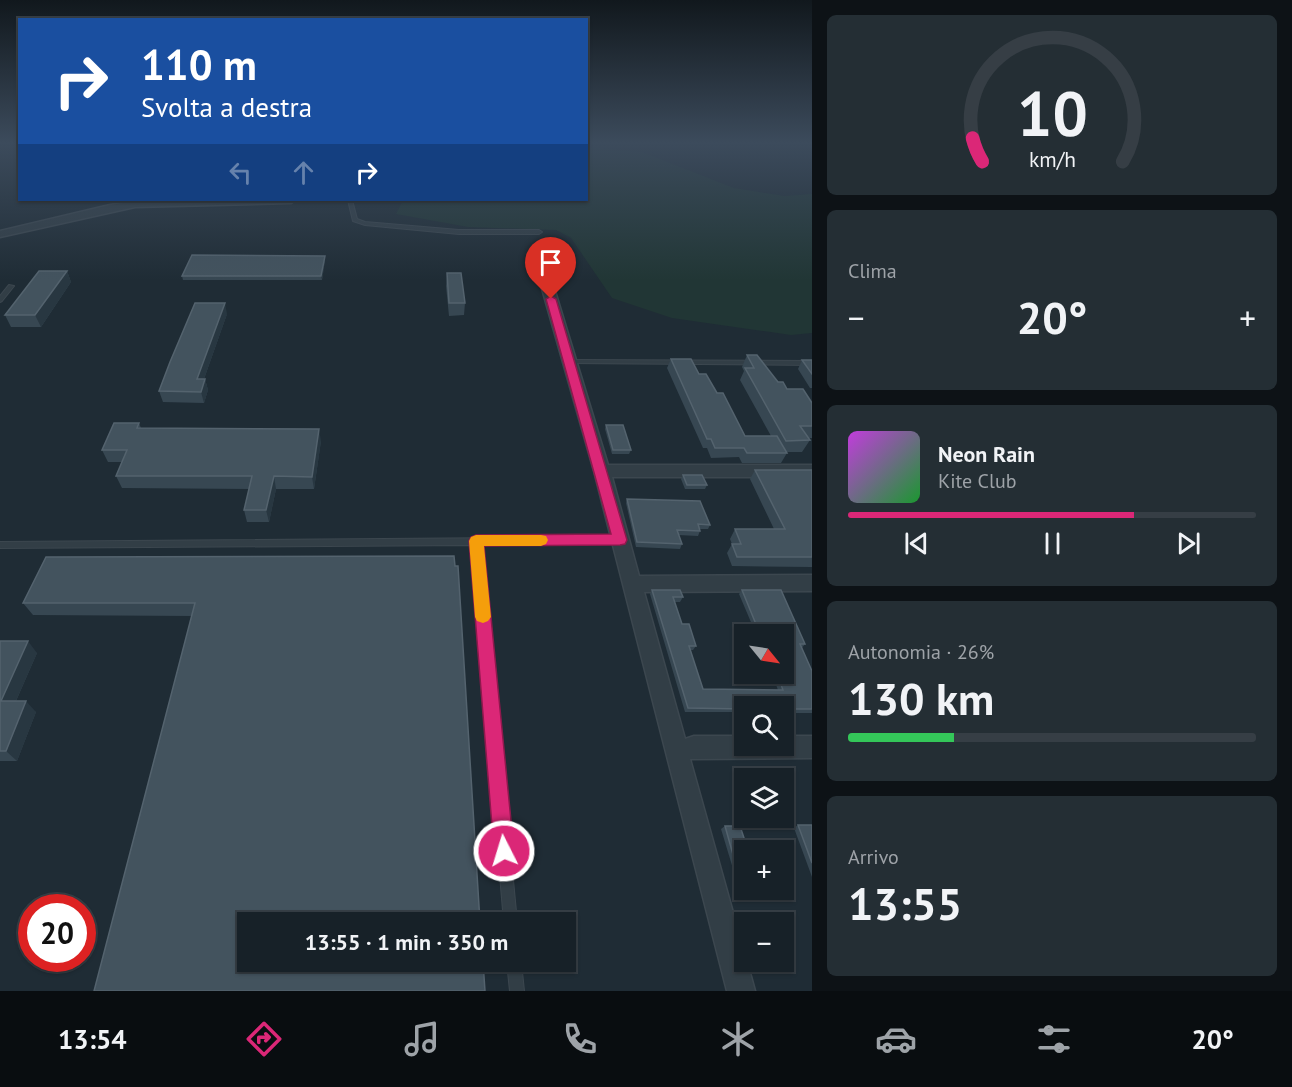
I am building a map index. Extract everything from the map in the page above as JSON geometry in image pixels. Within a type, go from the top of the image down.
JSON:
[{"type":"street","points":[[0,234],[135,204],[252,201]]},
{"type":"street","points":[[545,278],[602,471],[741,991]]},
{"type":"street","points":[[602,471],[812,471]]},
{"type":"street","points":[[631,584],[812,583]]},
{"type":"street","points":[[676,752],[694,747],[812,747]]},
{"type":"lane","points":[[350,201],[355,220],[365,223],[459,232],[539,232]]},
{"type":"lane","points":[[0,300],[11,286]]},
{"type":"lane","points":[[569,362],[812,363]]},
{"type":"lane","points":[[0,545],[620,540]]},
{"type":"lane","points":[[476,541],[510,912]]},
{"type":"lane","points":[[515,972],[517,991]]},
{"type":"green space","points":[[588,188],[736,188],[785,196],[812,194],[812,333],[791,335],[672,318],[612,298],[571,238],[556,230],[468,227],[396,214],[402,201],[588,201]]},
{"type":"building","points":[[192,255],[325,256],[321,276],[182,276]]},
{"type":"building","points":[[39,271],[67,271],[35,315],[5,315]]},
{"type":"building","points":[[447,273],[461,273],[465,303],[449,303]]},
{"type":"building","points":[[195,303],[225,303],[197,379],[205,379],[201,392],[159,391],[170,362]]},
{"type":"building","points":[[747,355],[757,355],[778,382],[783,382],[787,389],[803,389],[812,403],[812,426],[800,426],[810,440],[786,441],[745,368],[754,368]]},
{"type":"building","points":[[671,359],[691,359],[699,374],[706,374],[717,393],[723,393],[745,436],[777,436],[787,453],[747,453],[744,448],[715,448],[711,439],[707,439]]},
{"type":"building","points":[[802,360],[812,360],[812,374]]},
{"type":"building","points":[[114,423],[139,423],[137,428],[319,429],[312,477],[274,476],[266,510],[244,510],[252,476],[116,476],[127,450],[102,450]]},
{"type":"building","points":[[606,425],[623,425],[631,450],[613,450]]},
{"type":"building","points":[[755,470],[812,470],[812,557],[737,557],[732,544],[741,544],[735,529],[785,529]]},
{"type":"building","points":[[683,475],[702,475],[707,485],[687,485]]},
{"type":"building","points":[[627,499],[700,501],[710,525],[698,524],[700,531],[677,530],[682,544],[637,542]]},
{"type":"building","points":[[454,556],[455,566],[458,566],[479,912],[237,912],[237,972],[484,972],[485,991],[94,991],[195,603],[23,603],[46,557]]},
{"type":"building","points":[[652,590],[680,590],[683,597],[673,597],[682,624],[689,624],[696,646],[689,646],[703,689],[783,690],[781,684],[794,684],[794,624],[756,624],[742,590],[781,590],[805,644],[800,644],[812,671],[812,709],[794,709],[794,696],[734,696],[734,709],[688,708]]},
{"type":"building","points":[[0,641],[28,641],[1,701],[26,701],[6,751],[0,751]]},
{"type":"building","points":[[798,825],[812,825],[812,863]]},
{"type":"building","points":[[725,826],[741,828],[745,840],[734,840],[734,858]]},
{"type":"slow traffic","points":[[483,617],[476,541],[541,540]]},
{"type":"route","points":[[504,851],[476,541],[620,540],[551,299]]}]
